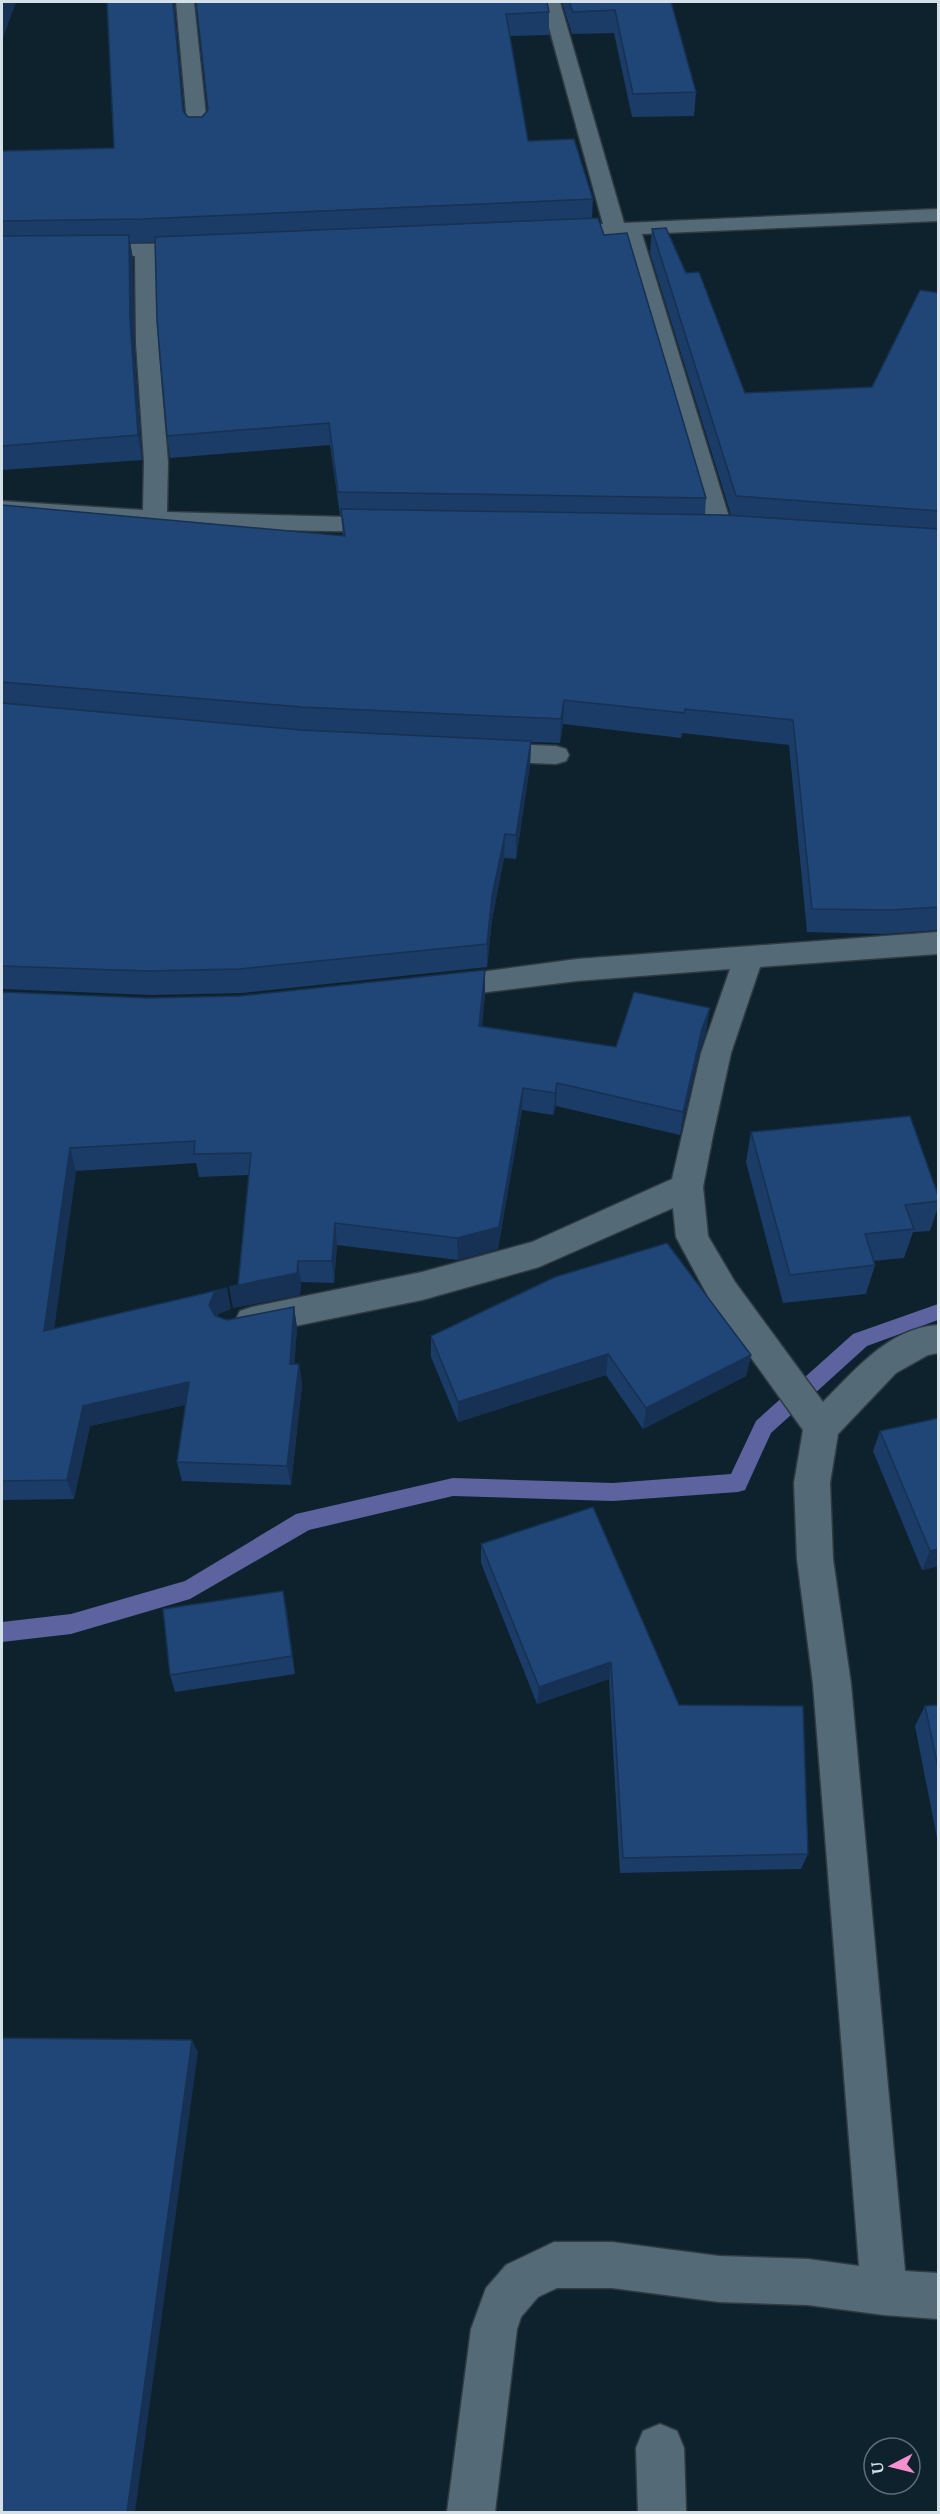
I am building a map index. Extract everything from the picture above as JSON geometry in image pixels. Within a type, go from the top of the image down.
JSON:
[{"type":"street","points":[[185,2],[198,134]]},
{"type":"street","points":[[551,2],[721,530]]},
{"type":"street","points":[[534,233],[939,215]]},
{"type":"street","points":[[2,252],[217,248]]},
{"type":"street","points":[[146,251],[147,343],[156,462],[155,518]]},
{"type":"street","points":[[2,508],[155,518],[413,526]]},
{"type":"street","points":[[464,750],[556,755]]},
{"type":"street","points":[[416,990],[577,970],[939,943]]},
{"type":"street","points":[[749,956],[716,1053],[687,1186],[692,1237],[723,1292],[774,1359],[819,1425]]},
{"type":"street","points":[[232,1325],[422,1286],[539,1254],[687,1186]]},
{"type":"street","points":[[884,2292],[832,1684],[815,1559],[812,1483],[819,1425],[884,1363],[922,1341],[939,1339]]},
{"type":"street","points":[[471,2512],[494,2329],[502,2304],[522,2281],[554,2265],[612,2265],[719,2279],[808,2282],[884,2292],[939,2296]]},
{"type":"street","points":[[660,2448],[662,2512]]},
{"type":"building","points":[[107,2],[173,2],[183,111],[188,117],[202,117],[208,110],[196,2],[547,2],[549,12],[506,14],[528,141],[574,139],[593,199],[142,219],[2,221],[2,151],[114,148]]},
{"type":"building","points":[[569,2],[671,2],[696,92],[633,94],[615,10],[573,12]]},
{"type":"building","points":[[598,218],[604,235],[627,233],[706,498],[338,492],[329,423],[167,436],[157,321],[155,237]]},
{"type":"building","points":[[666,228],[686,273],[699,272],[745,393],[872,387],[920,290],[939,293],[939,511],[736,496],[652,229]]},
{"type":"building","points":[[129,235],[130,319],[138,435],[2,446],[2,236]]},
{"type":"building","points":[[2,505],[345,536],[341,509],[724,515],[939,529],[939,907],[890,910],[812,909],[793,720],[685,709],[684,713],[564,700],[561,719],[301,707],[2,682]]},
{"type":"building","points":[[2,703],[301,730],[531,741],[516,835],[505,834],[492,896],[487,944],[239,969],[147,971],[2,966]]},
{"type":"building","points":[[485,970],[479,1026],[616,1047],[634,992],[710,1008],[702,1029],[683,1112],[557,1083],[555,1093],[523,1088],[499,1227],[457,1238],[335,1223],[332,1261],[298,1261],[297,1273],[229,1287],[238,1285],[251,1153],[194,1154],[195,1141],[70,1148],[44,1331],[227,1288],[214,1293],[209,1305],[215,1316],[227,1320],[294,1307],[290,1364],[299,1364],[287,1466],[177,1462],[189,1382],[83,1406],[67,1480],[2,1481],[2,992],[147,998],[239,996]]},
{"type":"building","points":[[910,1116],[939,1201],[905,1205],[914,1229],[865,1234],[875,1265],[790,1275],[751,1132]]},
{"type":"building","points":[[667,1243],[751,1355],[646,1408],[608,1354],[458,1402],[431,1336],[555,1277]]},
{"type":"building","points":[[939,1418],[939,1549],[930,1551],[880,1431]]},
{"type":"building","points":[[593,1507],[679,1705],[803,1706],[808,1854],[623,1858],[611,1662],[539,1687],[481,1544]]},
{"type":"building","points":[[283,1591],[292,1656],[170,1675],[163,1609]]},
{"type":"building","points":[[939,1705],[939,1772],[925,1706]]},
{"type":"building","points":[[2,2038],[192,2040],[127,2512],[2,2512]]},
{"type":"waterway","points":[[2,1632],[71,1624],[190,1589],[304,1521],[453,1487],[613,1492],[738,1483],[763,1427],[860,1340],[938,1312]]}]
